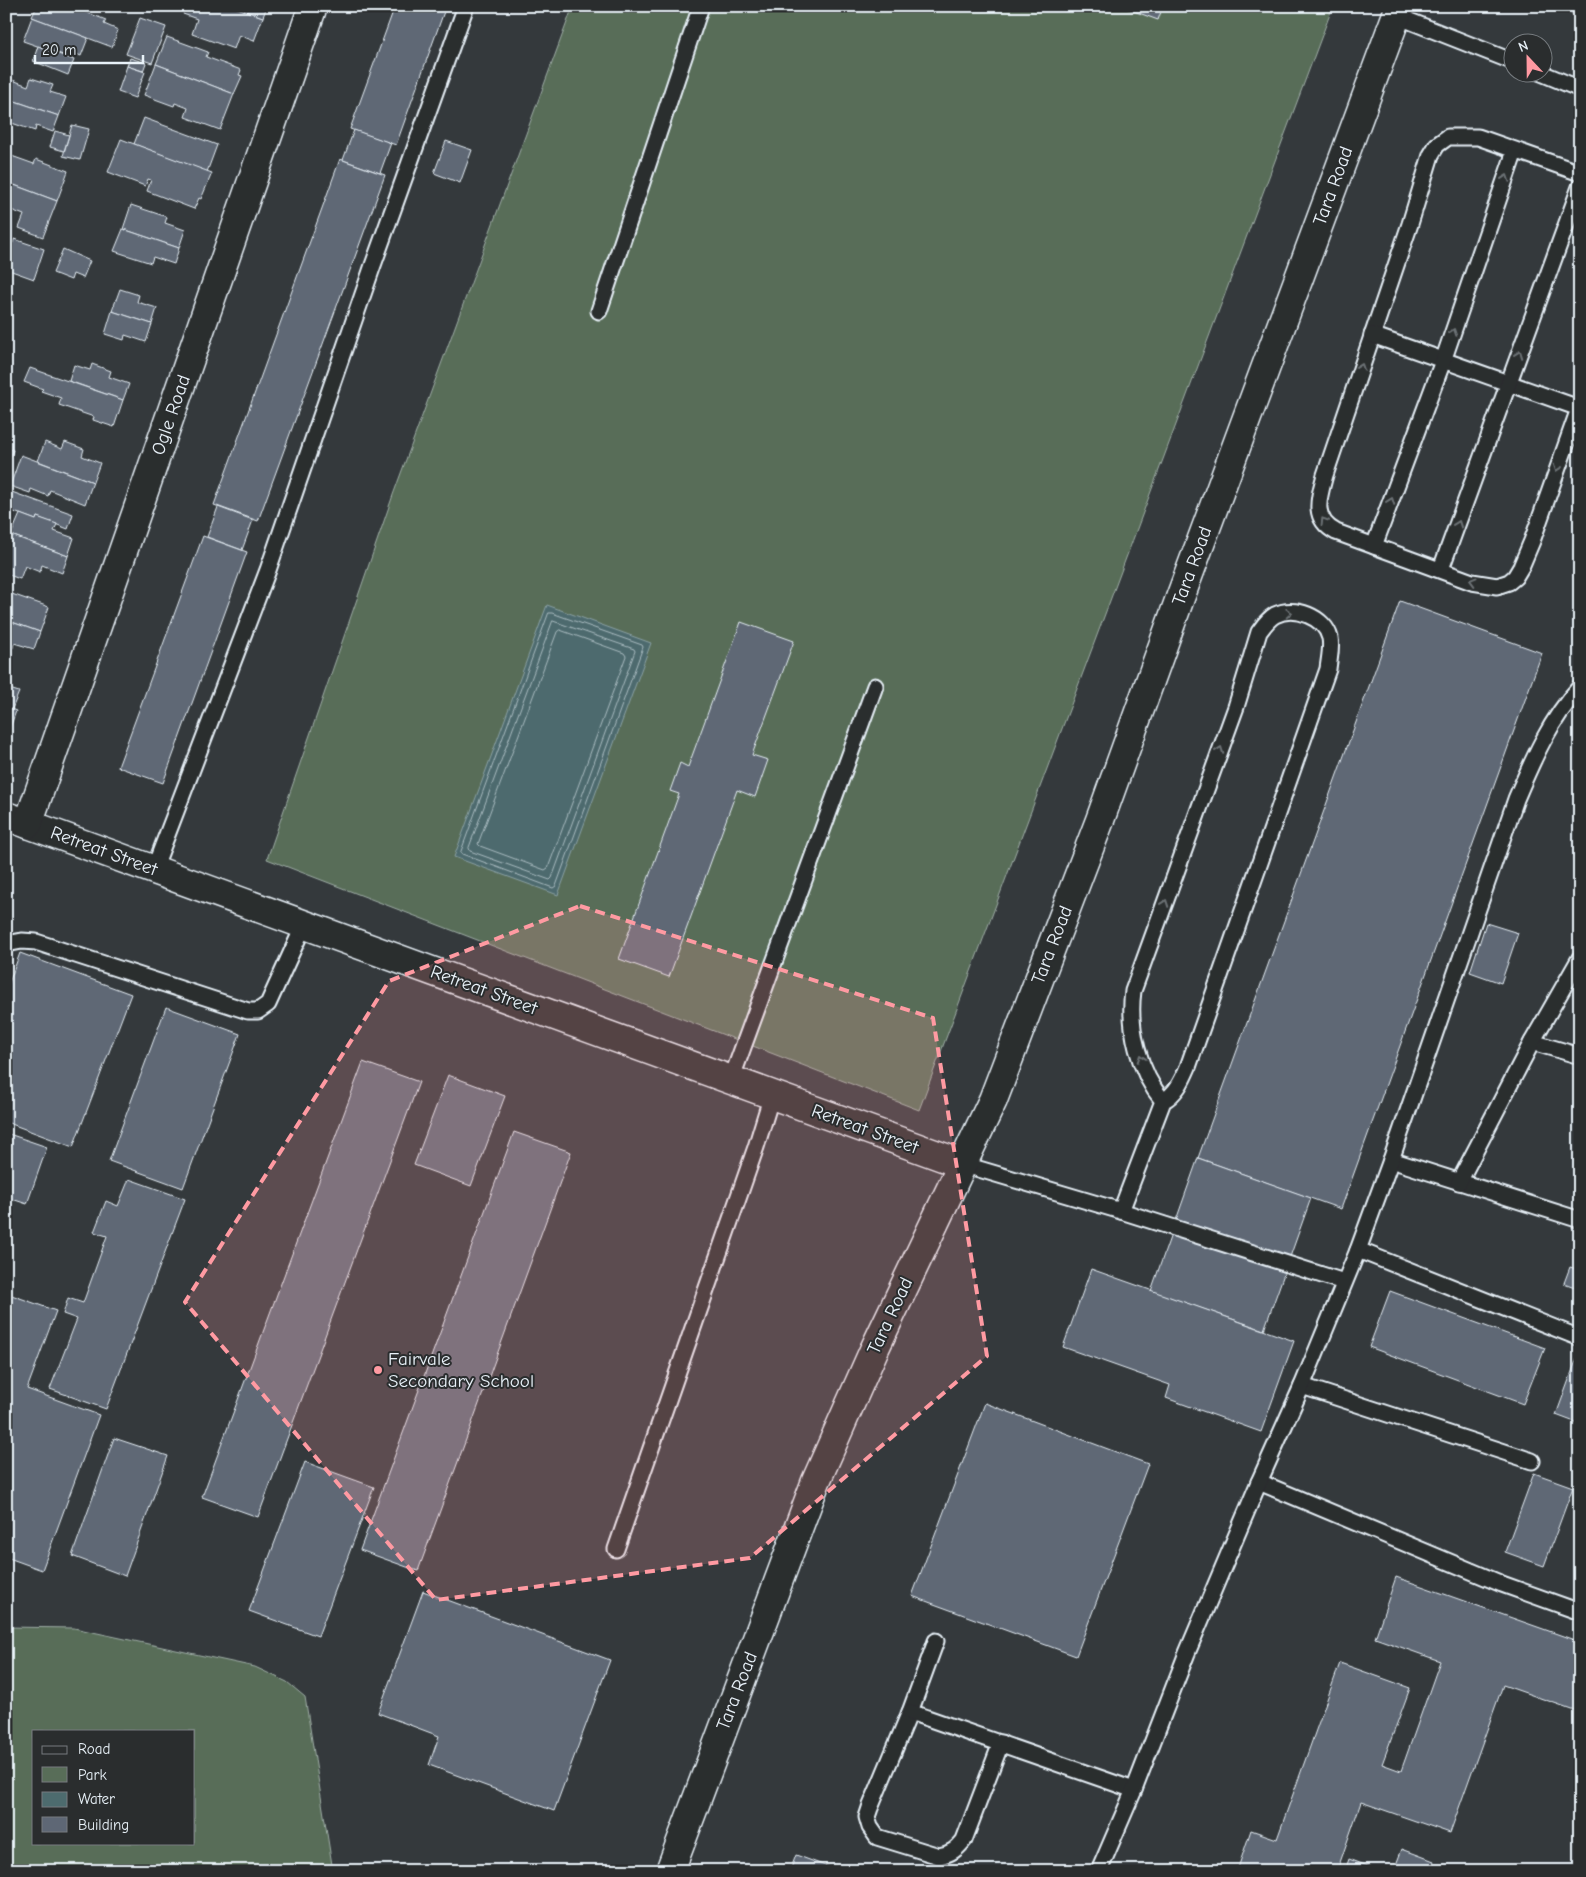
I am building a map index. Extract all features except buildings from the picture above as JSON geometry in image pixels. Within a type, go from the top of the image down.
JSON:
[{"type":"street","name":"Ogle Road","points":[[17,820],[313,6]]},
{"type":"street","name":"Tara Road","points":[[670,1871],[816,1481],[874,1350],[993,1100],[1100,820],[1183,589],[1399,11]]},
{"type":"street","name":"Retreat Street","points":[[17,820],[962,1164]]},
{"type":"lane","points":[[154,869],[268,570],[466,6]]},
{"type":"lane","points":[[599,311],[701,6]]},
{"type":"lane","points":[[1399,11],[1504,58]]},
{"type":"lane","points":[[1554,78],[1580,89]]},
{"type":"lane","points":[[1372,335],[1579,407],[1532,541],[1515,576],[1509,582],[1497,586],[1472,582],[1441,569],[1374,546],[1327,527],[1320,517],[1318,506],[1324,475],[1431,155],[1437,145],[1448,137],[1478,137],[1580,173]]},
{"type":"lane","points":[[1374,546],[1443,360],[1516,151]]},
{"type":"lane","points":[[1441,569],[1580,187]]},
{"type":"lane","points":[[1121,1211],[1163,1101],[1170,1097],[1180,1085],[1188,1067],[1328,669],[1331,650],[1330,637],[1324,626],[1316,618],[1306,614],[1291,611],[1277,614],[1266,621],[1259,632],[1236,708],[1133,991],[1131,1008],[1136,1042],[1156,1093],[1163,1101]]},
{"type":"lane","points":[[731,1080],[876,686]]},
{"type":"lane","points":[[1099,1871],[1134,1790],[1187,1653],[1259,1482],[1302,1386],[1358,1250],[1516,799],[1540,743],[1567,701],[1580,688]]},
{"type":"lane","points":[[6,944],[22,940],[36,942],[248,1011],[258,1011],[268,1004],[304,925]]},
{"type":"lane","points":[[1459,1182],[1532,1042],[1580,958]]},
{"type":"lane","points":[[1532,1042],[1580,1056]]},
{"type":"lane","points":[[616,1550],[756,1147],[772,1095]]},
{"type":"lane","points":[[1391,1160],[1580,1220]]},
{"type":"lane","points":[[962,1164],[1121,1211],[1344,1282]]},
{"type":"lane","points":[[1358,1250],[1580,1338]]},
{"type":"lane","points":[[1302,1386],[1532,1460]]},
{"type":"lane","points":[[1259,1482],[1502,1584],[1580,1612]]},
{"type":"lane","points":[[936,1641],[910,1712],[867,1817],[870,1827],[877,1837],[939,1856],[946,1855],[957,1849],[964,1840],[1001,1743]]},
{"type":"lane","points":[[910,1712],[1134,1790]]},
{"type":"highlighted area","points":[[580,906],[933,1018],[987,1356],[750,1558],[436,1600],[185,1302],[389,981]]},
{"type":"green space","points":[[573,6],[1333,6],[919,1110],[267,859],[393,495]]},
{"type":"green space","points":[[6,1627],[74,1628],[255,1667],[287,1682],[305,1697],[333,1871],[6,1871]]},
{"type":"water","points":[[547,605],[651,643],[558,895],[454,857]]},
{"type":"place","name":"Fairvale Secondary School","points":[[378,1370]]}]
